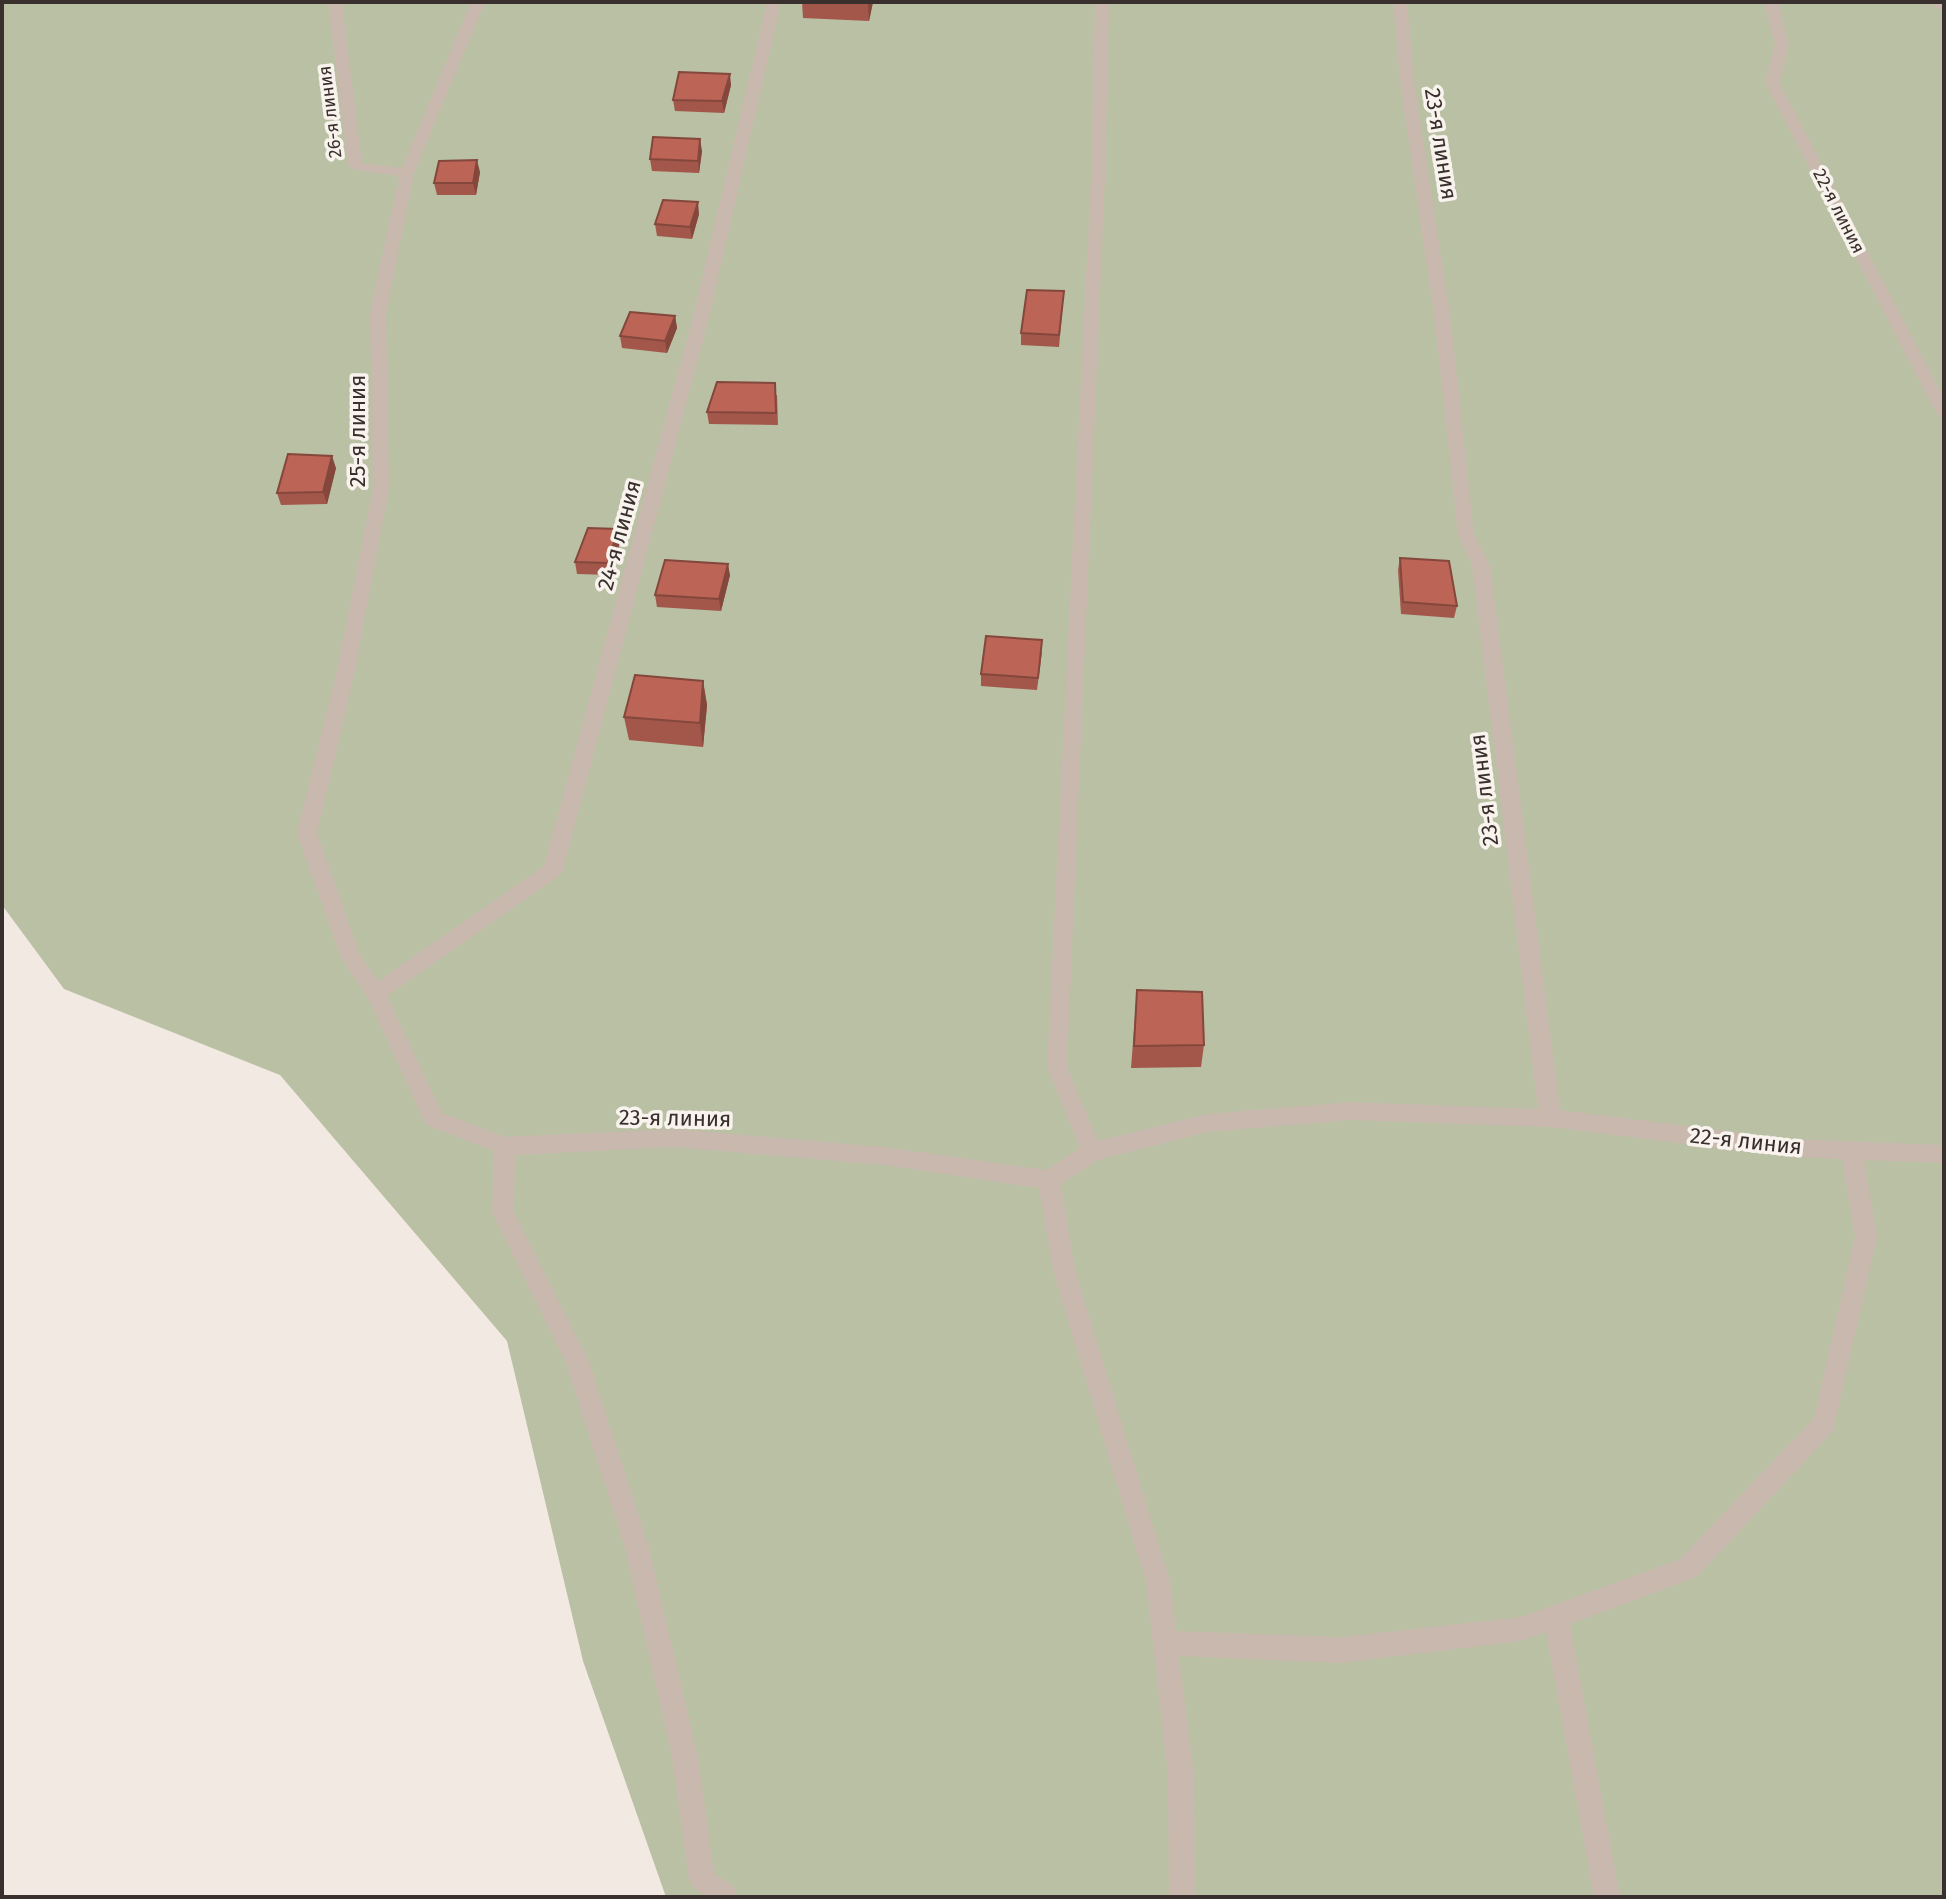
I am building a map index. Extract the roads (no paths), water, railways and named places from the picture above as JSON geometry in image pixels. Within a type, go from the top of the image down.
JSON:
[{"type":"lane","name":"26-я линия","points":[[335,2],[355,166],[407,173]]},
{"type":"lane","name":"25-я линия","points":[[351,958],[307,833],[345,675],[381,488],[378,313],[407,173],[478,2]]},
{"type":"lane","name":"24-я линия","points":[[376,993],[553,870],[700,321],[774,2]]},
{"type":"lane","points":[[1092,1152],[1057,1067],[1098,177],[1102,2]]},
{"type":"lane","name":"23-я линия","points":[[1400,2],[1407,81],[1443,322],[1466,535],[1481,565],[1550,1118]]},
{"type":"lane","name":"22-я линия","points":[[1771,2],[1782,45],[1772,82],[1944,413]]},
{"type":"lane","points":[[1934,2],[1944,8]]},
{"type":"lane","name":"23-я линия","points":[[351,958],[376,993],[434,1119],[505,1146],[675,1138],[884,1156],[1049,1180]]},
{"type":"lane","points":[[1182,1897],[1181,1776],[1158,1582],[1064,1270],[1049,1180],[1092,1152],[1207,1123],[1351,1111],[1482,1113],[1550,1118]]},
{"type":"lane","name":"22-я линия","points":[[1550,1118],[1790,1148],[1944,1154]]},
{"type":"lane","points":[[505,1146],[503,1212],[577,1361],[624,1505],[637,1548],[685,1757],[702,1880],[724,1897]]},
{"type":"lane","points":[[1165,1643],[1341,1650],[1521,1629],[1688,1568],[1825,1423],[1866,1237],[1851,1150]]},
{"type":"lane","points":[[1556,1616],[1607,1897]]}]
